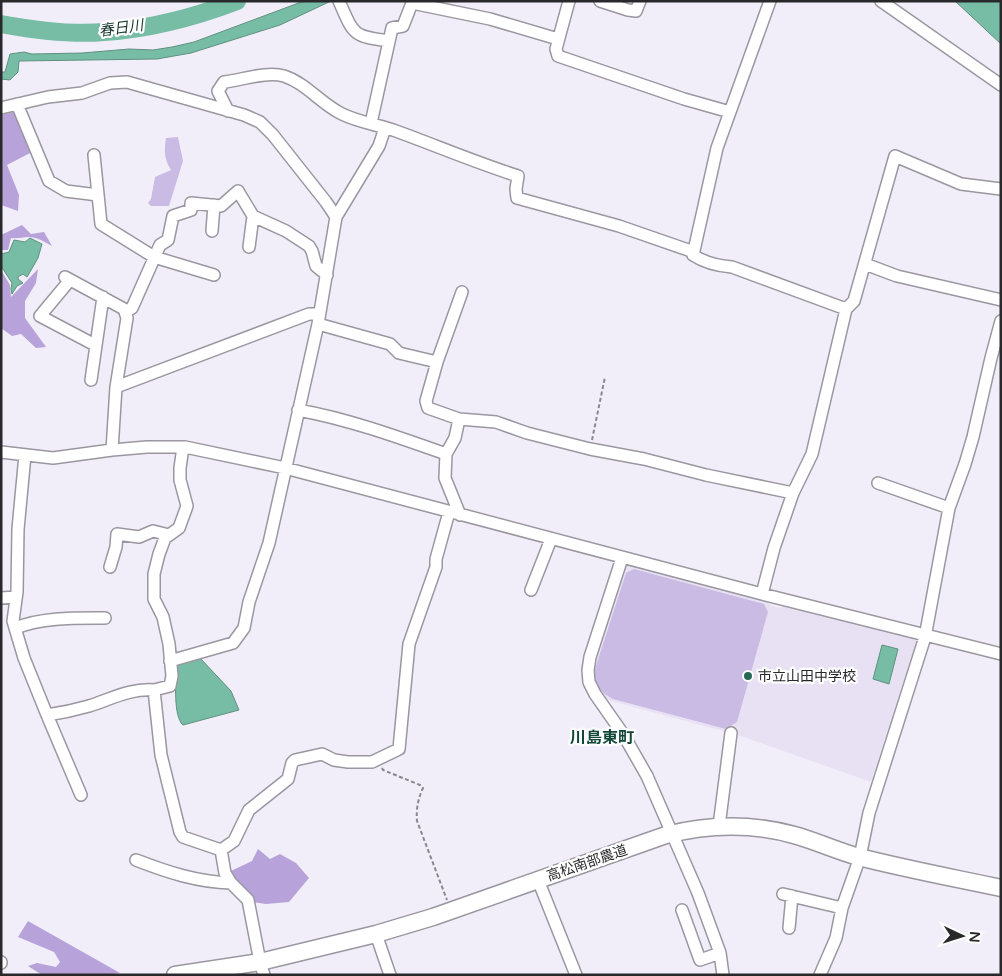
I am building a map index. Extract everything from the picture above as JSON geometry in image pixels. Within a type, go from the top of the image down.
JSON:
[{"type":"street","points":[[339,1],[351,28],[365,38],[389,41]]},
{"type":"street","points":[[569,1],[558,39],[556,49],[558,56],[684,99],[730,112]]},
{"type":"street","points":[[600,1],[628,10],[636,10],[640,1]]},
{"type":"street","points":[[770,1],[717,148],[693,255],[702,261],[732,268],[846,309]]},
{"type":"street","points":[[881,1],[1001,85]]},
{"type":"street","points":[[371,123],[392,28],[403,26],[412,3],[490,19],[558,39]]},
{"type":"street","points":[[228,111],[218,91],[224,82],[267,74],[284,76],[303,85],[319,100],[342,114],[518,176],[517,198],[619,226],[694,252]]},
{"type":"street","points":[[1,108],[48,97],[82,93],[110,83],[127,82],[244,115],[260,122],[272,135],[336,217]]},
{"type":"street","points":[[17,104],[49,181],[66,191],[98,195]]},
{"type":"street","points":[[170,661],[233,642],[244,628],[249,602],[269,543],[319,319],[336,217],[379,146],[385,128]]},
{"type":"street","points":[[94,155],[101,224],[154,257],[214,275]]},
{"type":"street","points":[[762,594],[774,548],[793,492],[812,454],[846,309],[854,301],[895,156],[961,184],[1001,189]]},
{"type":"street","points":[[126,312],[132,308],[160,245],[168,240],[173,216],[190,210],[191,204],[221,206],[238,191],[254,216],[286,231],[309,246],[316,266],[327,275]]},
{"type":"street","points":[[212,231],[214,205]]},
{"type":"street","points":[[249,247],[254,216]]},
{"type":"street","points":[[865,264],[897,276],[1001,300]]},
{"type":"street","points":[[95,345],[40,316],[68,278],[124,309],[126,312],[127,318],[116,387],[112,450]]},
{"type":"street","points":[[462,292],[437,362],[426,402],[428,408],[459,418],[496,422],[527,433],[590,449],[793,492]]},
{"type":"street","points":[[91,380],[103,297]]},
{"type":"street","points":[[116,387],[309,314],[390,344],[399,353],[437,362]]},
{"type":"street","points":[[820,975],[836,938],[842,908],[860,857],[869,813],[925,636],[948,508],[973,437],[1001,321]]},
{"type":"street","points":[[298,410],[332,417],[446,454]]},
{"type":"street","points":[[222,850],[234,841],[249,810],[288,779],[295,760],[322,754],[334,760],[372,762],[399,749],[409,644],[436,568],[436,559],[454,514],[445,478],[446,454],[455,438],[459,418]]},
{"type":"street","points":[[1,452],[53,458],[147,447],[183,447],[285,468],[622,558],[1001,654]]},
{"type":"street","points":[[47,715],[87,707],[142,689],[154,690],[170,686],[172,676],[163,617],[154,599],[153,590],[158,554],[165,538],[179,528],[187,506],[180,480],[183,447]]},
{"type":"street","points":[[25,456],[18,529],[15,628],[24,658],[81,795]]},
{"type":"street","points":[[878,482],[948,508]]},
{"type":"street","points":[[110,567],[116,547],[117,534],[139,537],[154,532],[169,535]]},
{"type":"street","points":[[531,590],[551,539]]},
{"type":"street","points":[[622,558],[590,657],[589,682],[595,694],[623,734],[647,776],[698,892],[720,953],[723,975]]},
{"type":"street","points":[[1,598],[16,597]]},
{"type":"street","points":[[15,628],[29,622],[48,619],[105,618]]},
{"type":"street","points":[[154,690],[161,755],[180,832],[183,837],[222,850]]},
{"type":"street","points":[[719,826],[731,733]]},
{"type":"street","name":"高松南部農道","points":[[175,975],[262,968],[451,910],[671,833],[694,828],[719,826],[765,828],[795,835],[860,857],[1001,888]]},
{"type":"street","points":[[222,850],[225,873],[231,883],[248,900],[262,968]]},
{"type":"street","points":[[136,860],[183,876],[213,882],[231,883]]},
{"type":"street","points":[[538,880],[576,975]]},
{"type":"street","points":[[789,928],[788,895],[842,908]]},
{"type":"street","points":[[682,910],[700,960],[720,953]]},
{"type":"street","points":[[376,934],[390,975]]},
{"type":"path","points":[[590,449],[605,377]]},
{"type":"path","points":[[377,760],[383,770],[420,784],[423,788],[416,813],[417,821],[451,910]]},
{"type":"shaded area","points":[[304,1],[331,1],[280,25],[191,53],[157,59],[19,61],[18,72],[10,80],[1,79],[1,72],[5,72],[10,54],[24,52],[32,54],[82,53],[129,49],[153,50],[172,47],[194,42]]},
{"type":"shaded area","points":[[955,1],[1001,1],[1001,44]]},
{"type":"shaded area","points":[[14,112],[32,152],[7,165],[19,195],[18,211],[1,205],[1,115]]},
{"type":"shaded area","points":[[178,137],[183,161],[169,206],[151,206],[148,203],[151,199],[155,177],[171,170],[165,155],[166,138]]},
{"type":"shaded area","points":[[22,225],[31,234],[44,232],[52,246],[35,238],[11,238],[8,250],[1,250],[1,235]]},
{"type":"shaded area","points":[[30,238],[42,244],[38,258],[27,277],[23,274],[18,277],[23,283],[17,286],[12,294],[12,283],[1,266],[1,254],[9,252],[14,240],[25,242]]},
{"type":"shaded area","points":[[38,269],[36,283],[25,301],[25,318],[46,347],[36,348],[21,334],[12,336],[1,328],[1,270],[10,285],[11,297]]},
{"type":"shaded area","name":"市立山田中学校","points":[[628,565],[767,601],[770,605],[780,608],[785,605],[915,636],[917,642],[871,782],[738,735],[611,701],[599,694],[592,682],[595,654],[624,569]]},
{"type":"shaded area","points":[[634,569],[764,604],[768,612],[737,722],[726,729],[613,699],[598,687],[595,679],[595,669],[626,573]]},
{"type":"shaded area","points":[[882,645],[898,649],[889,684],[873,679]]},
{"type":"shaded area","points":[[201,659],[231,691],[239,710],[183,725],[176,707],[177,664]]},
{"type":"shaded area","points":[[258,849],[270,859],[280,854],[296,863],[309,878],[289,902],[266,904],[252,902],[231,871],[252,861]]},
{"type":"shaded area","points":[[28,921],[120,973],[105,975],[42,975],[28,966],[37,963],[56,967],[60,962],[54,952],[18,937]]},
{"type":"waterway","name":"春日川","points":[[1,24],[39,30],[91,33],[138,28],[172,21],[237,1]]},
{"type":"place","name":"市立山田中学校","points":[[748,676]]},
{"type":"district","name":"川島東町","points":[[602,738]]}]
